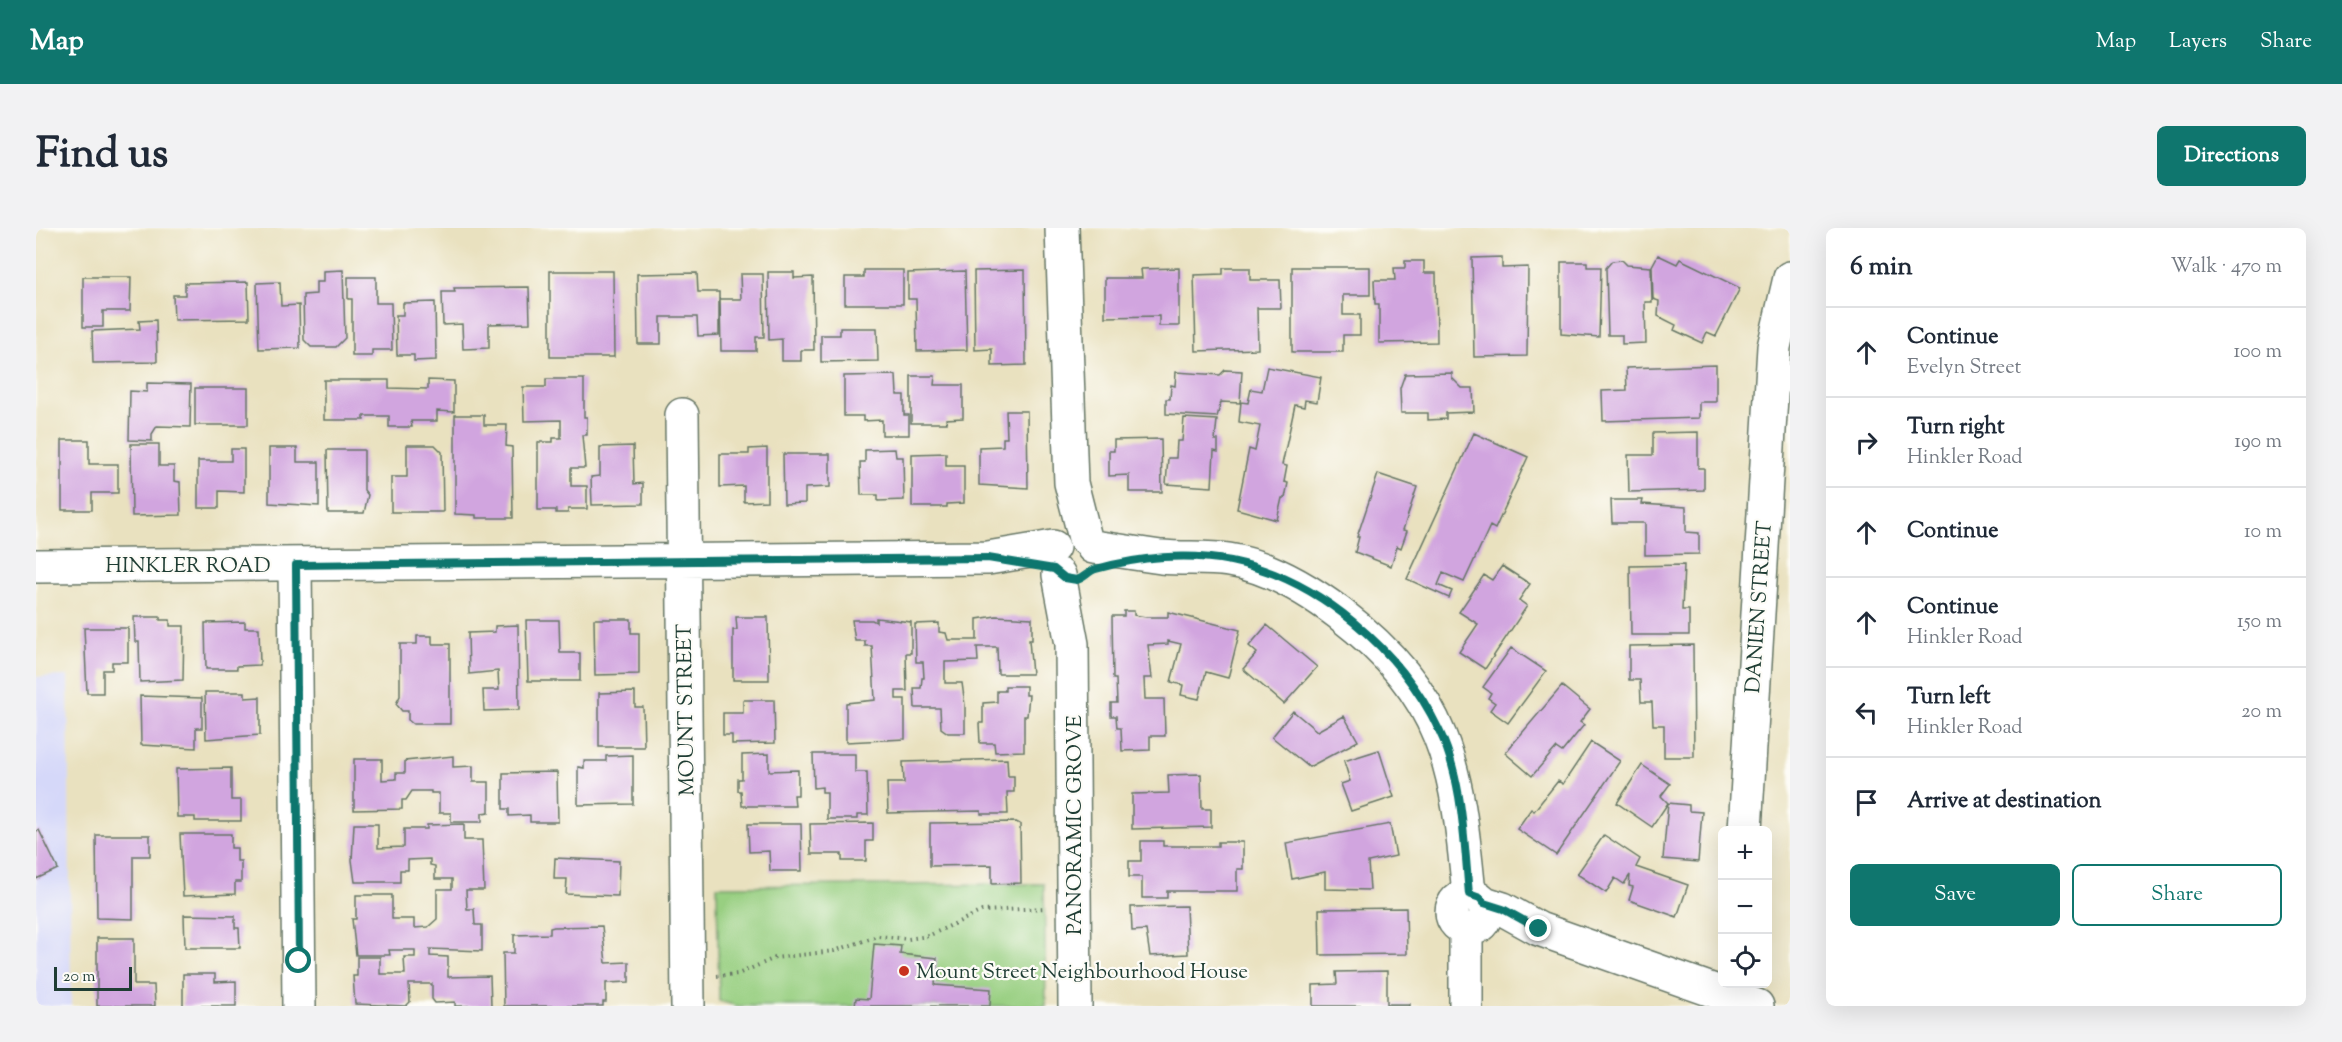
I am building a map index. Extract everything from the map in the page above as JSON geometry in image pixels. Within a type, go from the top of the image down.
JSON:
[{"type":"street","name":"PANORAMIC GROVE","points":[[1062,228],[1071,483],[1075,1006]]},
{"type":"street","name":"DANIEN STREET","points":[[1745,826],[1774,347],[1790,278]]},
{"type":"street","name":"MOUNT STREET","points":[[682,415],[688,1006]]},
{"type":"street","name":"HINKLER ROAD","points":[[36,566],[1162,557],[1229,561],[1263,570],[1295,584],[1326,603],[1384,651],[1407,677],[1440,731],[1453,771],[1475,913],[1466,1006]]},
{"type":"street","points":[[296,565],[299,1006]]},
{"type":"street","points":[[1475,913],[1539,929],[1735,992]]},
{"type":"path","points":[[713,977],[738,974],[775,958],[834,951],[878,936],[908,939],[928,936],[982,911],[1049,908]]},
{"type":"shaded area","points":[[68,676],[71,1006],[36,1006],[36,677]]},
{"type":"green space","points":[[1044,884],[1046,1006],[737,1006],[719,1001],[717,886]]},
{"type":"building","points":[[1658,255],[1677,264],[1680,259],[1740,288],[1716,336],[1707,332],[1702,343],[1674,330],[1676,325],[1658,316],[1659,301],[1653,299],[1652,266]]},
{"type":"building","points":[[1502,257],[1502,268],[1528,267],[1527,356],[1474,357],[1472,258]]},
{"type":"building","points":[[1622,260],[1627,265],[1651,267],[1652,302],[1645,302],[1646,343],[1622,344],[1622,335],[1608,335],[1606,268],[1612,261]]},
{"type":"building","points":[[1405,261],[1424,261],[1424,273],[1436,273],[1437,342],[1379,343],[1379,304],[1375,304],[1374,280],[1395,280],[1394,268],[1405,268]]},
{"type":"building","points":[[1561,262],[1587,262],[1587,267],[1601,267],[1599,337],[1561,334]]},
{"type":"building","points":[[1292,267],[1370,267],[1370,295],[1343,295],[1343,315],[1360,315],[1360,335],[1343,335],[1343,352],[1292,352]]},
{"type":"building","points":[[1179,268],[1179,326],[1159,326],[1159,316],[1105,317],[1105,278],[1142,278],[1141,269]]},
{"type":"building","points":[[1223,268],[1250,268],[1250,280],[1280,280],[1281,308],[1257,308],[1258,349],[1196,351],[1194,275],[1223,274]]},
{"type":"building","points":[[343,270],[345,338],[336,347],[311,347],[304,340],[303,295],[316,294],[316,282],[323,282],[323,271]]},
{"type":"building","points":[[864,270],[903,270],[903,304],[845,304],[845,277],[864,277]]},
{"type":"building","points":[[1025,270],[1026,365],[992,366],[992,349],[975,350],[974,271]]},
{"type":"building","points":[[550,271],[613,271],[614,357],[550,357]]},
{"type":"building","points":[[965,271],[967,350],[917,351],[916,299],[908,299],[908,273]]},
{"type":"building","points":[[768,272],[794,272],[794,278],[813,277],[814,350],[801,350],[801,361],[782,361],[782,339],[769,340]]},
{"type":"building","points":[[697,273],[698,292],[719,292],[719,335],[698,336],[697,317],[661,317],[661,344],[638,344],[637,274]]},
{"type":"building","points":[[740,274],[763,274],[764,337],[756,337],[756,351],[721,351],[720,299],[741,299]]},
{"type":"building","points":[[83,277],[131,277],[130,311],[103,311],[103,327],[83,327]]},
{"type":"building","points":[[348,277],[376,277],[376,303],[391,303],[392,350],[372,350],[372,356],[352,356],[352,299],[348,299]]},
{"type":"building","points":[[248,282],[249,319],[174,320],[173,295],[185,295],[185,283]]},
{"type":"building","points":[[280,282],[281,306],[299,305],[300,348],[259,349],[257,283]]},
{"type":"building","points":[[529,287],[530,323],[489,324],[489,348],[463,349],[462,324],[443,325],[442,292],[455,292],[454,288]]},
{"type":"building","points":[[435,302],[436,360],[414,361],[414,355],[397,355],[396,315],[403,315],[403,303]]},
{"type":"building","points":[[156,320],[157,362],[93,363],[92,331],[140,329],[139,321]]},
{"type":"building","points":[[840,328],[877,328],[878,361],[821,362],[821,335],[840,335]]},
{"type":"building","points":[[1716,365],[1716,402],[1699,402],[1699,418],[1603,421],[1602,391],[1627,390],[1626,368]]},
{"type":"building","points":[[1267,367],[1321,377],[1317,402],[1305,400],[1304,407],[1295,405],[1282,465],[1287,466],[1284,482],[1288,483],[1277,520],[1237,509],[1249,449],[1255,451],[1260,426],[1239,422],[1241,402],[1248,403],[1251,389],[1262,391]]},
{"type":"building","points":[[1225,370],[1242,371],[1240,403],[1221,402],[1217,417],[1166,414],[1166,399],[1170,399],[1171,385],[1175,386],[1176,372],[1220,375]]},
{"type":"building","points":[[1452,373],[1452,378],[1462,388],[1473,388],[1474,412],[1446,413],[1446,419],[1428,420],[1428,413],[1401,413],[1400,388],[1405,374]]},
{"type":"building","points":[[896,375],[897,395],[904,395],[904,415],[909,415],[909,435],[882,435],[882,420],[863,421],[863,416],[844,416],[844,376]]},
{"type":"building","points":[[911,376],[935,376],[934,385],[963,385],[963,418],[946,419],[947,423],[911,423]]},
{"type":"building","points":[[546,379],[584,379],[584,417],[587,417],[587,435],[582,435],[585,468],[571,468],[571,486],[587,486],[587,509],[568,509],[568,513],[538,510],[538,442],[553,442],[553,438],[561,438],[561,420],[524,421],[523,387],[546,387]]},
{"type":"building","points":[[324,380],[389,380],[389,388],[428,389],[428,380],[454,381],[454,412],[437,411],[437,421],[411,421],[412,427],[389,427],[389,416],[364,416],[364,420],[324,420]]},
{"type":"building","points":[[147,383],[191,384],[190,427],[157,426],[152,434],[152,441],[129,440],[130,391],[147,392]]},
{"type":"building","points":[[195,388],[248,388],[248,425],[195,425]]},
{"type":"building","points":[[1006,411],[1027,411],[1028,488],[979,485],[979,447],[1003,446],[1003,438],[1007,438]]},
{"type":"building","points":[[455,415],[484,415],[484,425],[507,425],[506,446],[512,447],[513,518],[476,518],[476,515],[455,514]]},
{"type":"building","points":[[1184,418],[1217,420],[1215,440],[1218,440],[1218,452],[1214,451],[1212,487],[1166,484],[1168,458],[1176,458],[1177,441],[1182,441]]},
{"type":"building","points":[[1698,432],[1698,468],[1704,468],[1704,490],[1629,492],[1628,455],[1653,455],[1653,433]]},
{"type":"building","points":[[1474,433],[1528,457],[1495,529],[1490,526],[1464,582],[1443,573],[1438,585],[1452,591],[1449,598],[1407,579]]},
{"type":"building","points":[[1161,439],[1162,492],[1129,492],[1129,475],[1109,476],[1109,451],[1114,451],[1114,440]]},
{"type":"building","points":[[62,440],[89,440],[89,464],[118,464],[118,493],[92,493],[92,510],[62,510]]},
{"type":"building","points":[[131,444],[159,444],[159,466],[174,466],[174,481],[180,482],[181,515],[132,516]]},
{"type":"building","points":[[407,445],[435,445],[442,452],[443,512],[391,512],[391,477],[407,477]]},
{"type":"building","points":[[633,446],[634,484],[643,483],[643,504],[592,505],[591,477],[600,476],[600,447]]},
{"type":"building","points":[[269,448],[297,448],[297,462],[319,462],[319,506],[269,503]]},
{"type":"building","points":[[767,448],[767,501],[744,502],[744,486],[720,487],[720,454],[749,454],[749,449]]},
{"type":"building","points":[[231,449],[244,449],[244,492],[219,491],[219,508],[198,508],[198,461],[231,461]]},
{"type":"building","points":[[895,449],[896,457],[903,457],[904,500],[878,501],[878,495],[861,495],[860,462],[865,462],[865,450]]},
{"type":"building","points":[[327,450],[364,450],[364,490],[368,495],[364,513],[328,513]]},
{"type":"building","points":[[946,453],[946,466],[964,466],[964,503],[947,504],[947,507],[912,507],[912,454]]},
{"type":"building","points":[[783,454],[830,454],[830,487],[805,488],[805,503],[784,504]]},
{"type":"building","points":[[1378,474],[1417,487],[1403,530],[1407,531],[1401,548],[1397,546],[1391,566],[1355,552],[1359,537],[1357,537]]},
{"type":"building","points":[[1611,500],[1643,500],[1642,504],[1686,507],[1686,532],[1699,533],[1699,554],[1645,555],[1645,523],[1612,523]]},
{"type":"building","points":[[1684,565],[1682,610],[1689,610],[1689,635],[1631,635],[1630,566]]},
{"type":"building","points":[[1502,566],[1530,584],[1519,600],[1527,606],[1485,669],[1459,652],[1478,624],[1459,612],[1484,575],[1492,580]]},
{"type":"building","points":[[1124,611],[1134,611],[1134,615],[1146,617],[1168,617],[1168,612],[1240,630],[1228,678],[1206,672],[1199,699],[1181,695],[1183,685],[1171,682],[1181,644],[1168,641],[1168,644],[1148,645],[1152,678],[1144,678],[1145,699],[1164,699],[1165,736],[1150,736],[1150,750],[1122,751],[1121,728],[1117,728],[1116,716],[1111,716],[1111,703],[1117,703],[1116,679],[1113,679],[1112,616],[1124,616]]},
{"type":"building","points":[[996,616],[1032,618],[1032,640],[1029,640],[1032,674],[998,674],[997,647],[977,647],[978,661],[945,662],[945,683],[962,683],[965,705],[965,733],[948,733],[941,728],[940,708],[915,708],[914,688],[921,688],[922,678],[924,678],[923,662],[916,662],[915,624],[939,623],[939,632],[946,633],[948,640],[977,640],[977,619]]},
{"type":"building","points":[[134,617],[160,617],[160,620],[170,620],[170,626],[184,626],[183,680],[140,682],[139,642],[135,642]]},
{"type":"building","points":[[736,617],[768,617],[769,680],[733,680],[733,630],[737,630]]},
{"type":"building","points":[[876,618],[911,622],[911,653],[906,653],[907,691],[896,691],[896,699],[905,699],[905,739],[846,742],[846,703],[875,700],[872,646],[865,646],[865,641],[855,641],[852,620],[876,622]]},
{"type":"building","points":[[594,619],[631,619],[631,633],[639,633],[639,674],[595,675]]},
{"type":"building","points":[[526,620],[559,620],[560,653],[580,653],[580,681],[528,681]]},
{"type":"building","points":[[245,622],[245,628],[259,628],[260,665],[237,666],[237,669],[206,669],[205,623]]},
{"type":"building","points":[[518,625],[519,710],[484,711],[483,690],[499,690],[498,671],[469,674],[468,633],[495,632],[495,626]]},
{"type":"building","points":[[1267,625],[1317,667],[1284,704],[1243,669],[1257,653],[1249,646]]},
{"type":"building","points":[[84,628],[128,628],[128,662],[112,662],[112,670],[103,670],[103,693],[87,693]]},
{"type":"building","points":[[417,636],[432,636],[432,644],[450,644],[450,724],[413,724],[408,720],[408,711],[402,711],[396,704],[400,696],[400,644],[417,644]]},
{"type":"building","points":[[1693,645],[1694,757],[1664,757],[1664,725],[1653,725],[1652,702],[1641,702],[1640,680],[1629,680],[1629,646]]},
{"type":"building","points":[[1511,648],[1546,671],[1508,723],[1490,710],[1495,703],[1488,698],[1491,693],[1483,687]]},
{"type":"building","points":[[1005,686],[1026,686],[1026,695],[1029,695],[1027,716],[1024,716],[1024,751],[995,752],[994,743],[980,743],[979,723],[983,723],[983,703],[997,702],[997,691],[1005,691]]},
{"type":"building","points":[[1562,686],[1590,709],[1580,722],[1584,725],[1562,752],[1556,748],[1532,776],[1505,753]]},
{"type":"building","points":[[205,692],[245,692],[245,698],[260,697],[260,735],[206,739]]},
{"type":"building","points":[[635,692],[635,707],[643,707],[644,747],[599,747],[599,693]]},
{"type":"building","points":[[140,696],[202,698],[202,728],[196,728],[196,748],[141,745]]},
{"type":"building","points":[[743,700],[774,700],[775,743],[732,744],[732,735],[723,735],[723,713],[743,713]]},
{"type":"building","points":[[1293,711],[1317,731],[1344,716],[1358,741],[1309,767],[1272,737]]},
{"type":"building","points":[[1591,742],[1620,761],[1556,855],[1517,829],[1531,809],[1534,811],[1558,781],[1563,784]]},
{"type":"building","points":[[1379,750],[1394,797],[1351,811],[1341,784],[1350,781],[1344,761]]},
{"type":"building","points":[[769,754],[769,771],[798,770],[798,795],[794,795],[795,806],[742,806],[738,779],[742,779],[742,755]]},
{"type":"building","points":[[813,754],[855,754],[855,772],[867,772],[868,815],[857,815],[857,819],[827,819],[827,792],[822,792],[822,787],[814,788]]},
{"type":"building","points":[[633,755],[633,804],[578,805],[578,767],[584,768],[584,761],[606,761],[606,756]]},
{"type":"building","points":[[453,756],[453,767],[473,766],[473,782],[489,782],[489,812],[482,813],[482,822],[451,822],[451,813],[439,813],[439,793],[431,793],[431,791],[412,791],[406,800],[402,800],[402,809],[354,810],[354,759],[382,759],[382,780],[396,779],[396,773],[405,773],[405,761]]},
{"type":"building","points":[[1007,759],[1008,776],[1014,776],[1014,792],[1007,792],[1008,814],[981,814],[981,811],[888,813],[887,783],[904,783],[903,762]]},
{"type":"building","points":[[1642,765],[1670,784],[1661,796],[1668,803],[1652,827],[1617,803]]},
{"type":"building","points":[[231,768],[231,800],[241,800],[241,821],[195,821],[195,817],[177,817],[176,769]]},
{"type":"building","points":[[557,772],[558,822],[530,822],[530,815],[509,816],[509,809],[503,809],[503,773]]},
{"type":"building","points":[[1201,774],[1202,809],[1211,809],[1211,827],[1132,829],[1132,794],[1169,793],[1168,775]]},
{"type":"building","points":[[1668,803],[1689,805],[1689,811],[1702,812],[1698,862],[1663,859]]},
{"type":"building","points":[[1016,822],[1020,824],[1021,883],[992,884],[992,865],[930,866],[930,823]]},
{"type":"building","points":[[873,823],[873,841],[866,841],[866,861],[842,861],[842,854],[811,854],[810,824]]},
{"type":"building","points":[[354,824],[378,824],[378,848],[404,847],[404,829],[427,829],[427,825],[464,824],[464,840],[482,840],[484,890],[466,890],[467,909],[474,909],[475,925],[482,925],[482,951],[430,949],[430,956],[448,957],[448,977],[490,976],[491,1006],[455,1006],[455,1002],[435,1003],[432,999],[432,984],[409,984],[410,1002],[406,1006],[355,1004],[353,976],[357,976],[357,957],[380,957],[380,974],[405,974],[404,957],[415,957],[415,950],[389,950],[390,955],[356,955],[352,919],[356,919],[356,895],[392,895],[392,919],[414,919],[414,928],[428,927],[437,919],[437,889],[452,889],[452,879],[435,879],[435,866],[430,865],[430,859],[408,860],[408,870],[400,870],[400,882],[355,882],[352,860]]},
{"type":"building","points":[[748,824],[801,824],[802,871],[770,871],[769,851],[749,852]]},
{"type":"building","points":[[1390,824],[1396,856],[1368,862],[1370,890],[1325,889],[1325,872],[1292,879],[1286,843]]},
{"type":"building","points":[[39,830],[58,869],[36,879],[36,831]]},
{"type":"building","points":[[180,834],[231,834],[231,848],[237,848],[237,861],[241,861],[241,882],[235,882],[235,894],[183,896]]},
{"type":"building","points":[[96,835],[150,835],[150,856],[133,856],[133,919],[97,918]]},
{"type":"building","points":[[1604,835],[1640,859],[1636,867],[1688,885],[1677,917],[1629,900],[1633,887],[1629,886],[1630,875],[1624,884],[1615,878],[1606,893],[1577,874]]},
{"type":"building","points":[[1141,841],[1163,841],[1163,846],[1218,846],[1218,842],[1243,842],[1243,869],[1237,869],[1237,891],[1167,891],[1167,898],[1142,898],[1142,877],[1129,877],[1129,861],[1141,861]]},
{"type":"building","points":[[555,858],[619,861],[618,896],[566,894],[567,879],[554,879]]},
{"type":"building","points":[[1186,906],[1188,954],[1150,956],[1146,930],[1132,931],[1131,907]]},
{"type":"building","points":[[1406,908],[1407,954],[1320,955],[1319,909]]},
{"type":"building","points":[[184,915],[235,916],[235,928],[239,928],[240,948],[185,948]]},
{"type":"building","points":[[602,926],[606,963],[629,962],[629,982],[606,983],[606,1002],[603,1002],[603,1006],[504,1006],[503,953],[514,953],[514,935],[550,934],[550,928],[554,927]]},
{"type":"building","points":[[97,938],[134,938],[134,985],[154,985],[155,1006],[97,1006]]},
{"type":"building","name":"Mount Street Neighbourhood House","points":[[874,944],[901,946],[900,954],[937,958],[935,985],[991,989],[990,1006],[855,1006],[856,998],[869,999]]},
{"type":"building","points":[[1387,971],[1387,1004],[1410,1004],[1410,1006],[1313,1006],[1313,985],[1337,984],[1336,972]]},
{"type":"building","points":[[183,974],[215,974],[215,982],[236,981],[236,1006],[183,1006]]},
{"type":"place","name":"Mount Street Neighbourhood House","points":[[904,971]]},
{"type":"route","points":[[299,961],[296,565],[988,558],[1054,569],[1056,573],[1065,578],[1077,580],[1093,569],[1162,557],[1229,561],[1263,570],[1295,584],[1326,603],[1384,651],[1407,677],[1440,731],[1453,771],[1460,808],[1469,894],[1539,929]]}]
